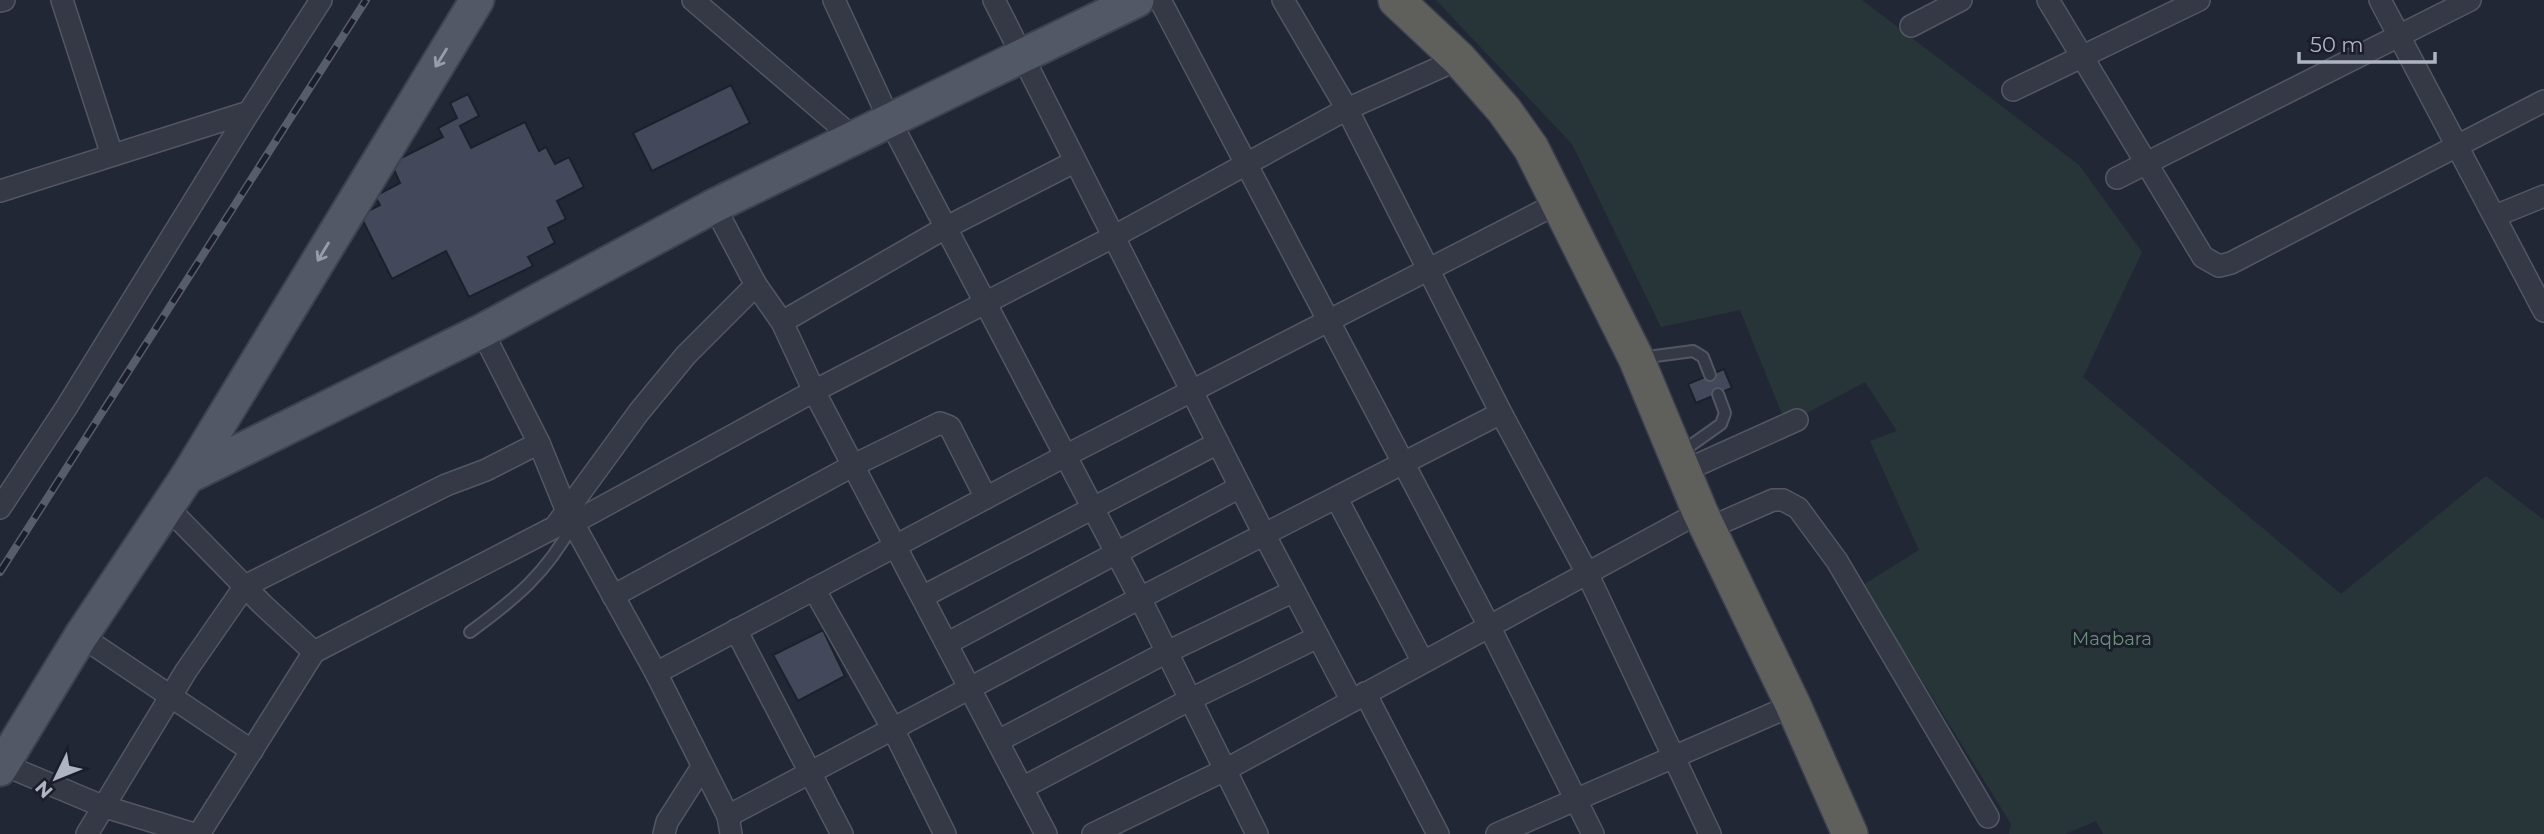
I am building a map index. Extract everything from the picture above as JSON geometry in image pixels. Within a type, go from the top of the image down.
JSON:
[{"type":"highway","points":[[1396,0],[1459,59],[1531,148],[1636,358],[1705,520],[1793,705],[1850,834]]},
{"type":"main road","points":[[1,766],[81,636],[187,477],[477,0]]},
{"type":"main road","points":[[187,477],[482,331],[715,206],[1138,0]]},
{"type":"street","points":[[61,0],[112,155]]},
{"type":"street","points":[[0,508],[66,408],[321,0]]},
{"type":"street","points":[[693,0],[855,139]]},
{"type":"street","points":[[834,0],[890,121],[1140,598],[1257,834]]},
{"type":"street","points":[[994,0],[1294,592],[1318,637],[1359,697],[1438,834]]},
{"type":"street","points":[[1160,0],[1489,626],[1593,834]]},
{"type":"street","points":[[1283,0],[1347,109],[1501,413],[1587,573],[1710,834]]},
{"type":"street","points":[[1911,26],[1961,0]]},
{"type":"street","points":[[2048,0],[2203,257],[2219,266],[2231,263],[2544,101]]},
{"type":"street","points":[[2013,90],[2082,59],[2199,0]]},
{"type":"street","points":[[2380,0],[2494,216],[2538,285],[2544,311]]},
{"type":"street","points":[[2117,178],[2470,0]]},
{"type":"street","points":[[1,766],[102,806],[197,834],[314,652],[1113,237],[1347,109],[1459,59]]},
{"type":"street","points":[[0,191],[249,112]]},
{"type":"street","points":[[782,322],[945,228],[1074,162]]},
{"type":"street","points":[[2494,216],[2544,196]]},
{"type":"street","points":[[656,673],[1065,456],[1560,202]]},
{"type":"street","points":[[715,206],[756,285],[782,322],[814,391],[924,596],[1046,834]]},
{"type":"street","points":[[570,518],[639,412],[686,355],[756,285]]},
{"type":"street","points":[[482,331],[538,443],[570,518],[656,673],[729,825],[893,729],[1140,598],[1501,413]]},
{"type":"street","points":[[1681,463],[1797,420]]},
{"type":"street","points":[[613,596],[854,465],[940,423],[950,427],[986,498]]},
{"type":"street","points":[[87,834],[171,695],[245,586],[446,485],[486,470],[538,443]]},
{"type":"street","points":[[924,596],[1218,443]]},
{"type":"street","points":[[948,643],[1240,487]]},
{"type":"street","points":[[1337,499],[1423,662]]},
{"type":"street","points":[[1093,834],[1225,769],[1587,573],[1705,520],[1773,500],[1783,500],[1798,508],[1866,606],[1988,817]]},
{"type":"street","points":[[166,506],[314,652]]},
{"type":"street","points":[[814,589],[893,729],[945,834]]},
{"type":"street","points":[[998,741],[1166,653],[1294,592]]},
{"type":"street","points":[[736,630],[842,834]]},
{"type":"street","points":[[81,636],[252,751]]},
{"type":"street","points":[[1022,788],[1189,700],[1318,637]]},
{"type":"street","points":[[1497,834],[1793,705]]},
{"type":"street","points":[[664,834],[667,822],[702,768]]},
{"type":"lane","points":[[1636,358],[1693,351],[1703,358],[1710,375]]},
{"type":"lane","points":[[1681,463],[1721,424],[1725,413],[1718,394]]},
{"type":"lane","points":[[470,632],[527,588],[555,556],[570,518]]},
{"type":"green space","name":"Maqbara","points":[[1436,0],[1862,0],[2079,165],[2142,252],[2083,377],[2341,594],[2486,476],[2544,520],[2544,834],[2103,834],[2096,821],[2065,834],[2009,834],[2011,824],[1863,585],[1919,550],[1870,441],[1897,431],[1865,382],[1786,424],[1740,310],[1661,327],[1572,144]]},
{"type":"building","points":[[731,85],[750,123],[652,171],[633,133]]},
{"type":"building","points":[[468,94],[479,116],[460,126],[471,148],[525,122],[539,151],[546,147],[555,164],[569,157],[584,187],[557,201],[566,219],[548,228],[555,243],[528,257],[533,266],[469,297],[446,251],[392,279],[360,215],[380,205],[375,196],[400,183],[391,163],[443,137],[438,128],[457,118],[450,103]]},
{"type":"building","points":[[1724,369],[1732,388],[1696,403],[1688,384]]},
{"type":"building","points":[[823,630],[845,676],[798,701],[773,655]]},
{"type":"railway","points":[[0,572],[366,0]]}]
